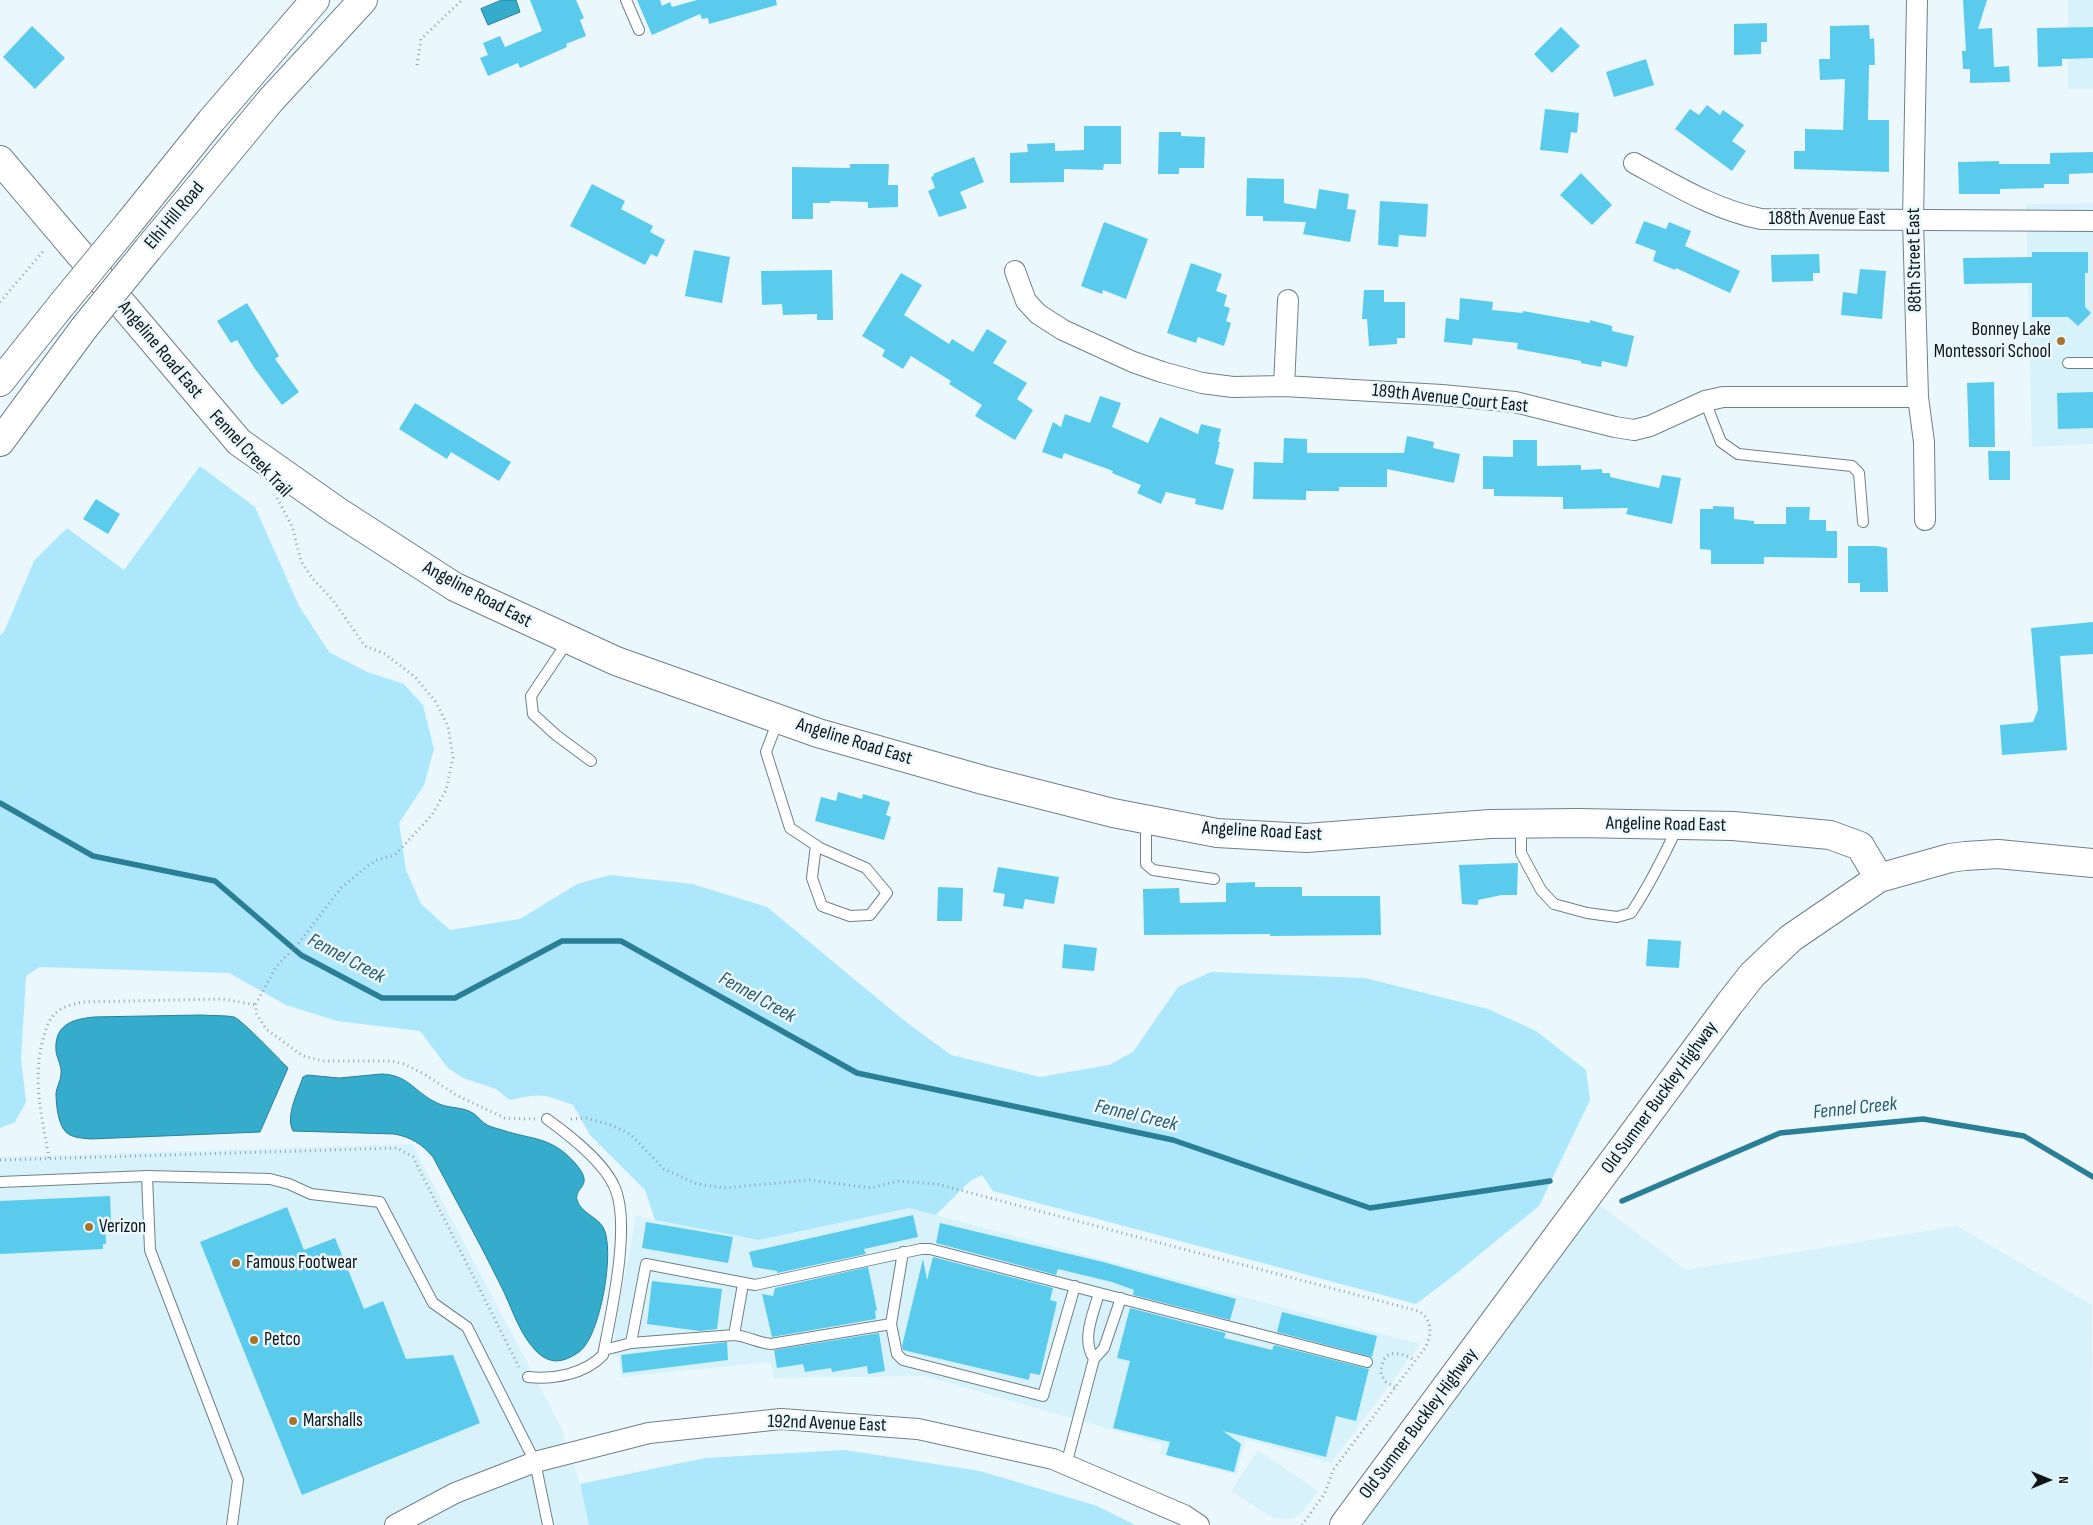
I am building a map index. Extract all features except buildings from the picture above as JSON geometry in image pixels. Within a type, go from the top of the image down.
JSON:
[{"type":"main road","name":"Elhi Hill Road","points":[[0,382],[210,121],[315,0]]},
{"type":"main road","name":"Elhi Hill Road","points":[[0,442],[84,328],[148,248],[270,101],[362,0]]},
{"type":"main road","name":"Angeline Road East","points":[[0,160],[239,442],[337,511],[430,572],[568,640],[616,661],[818,733],[983,780],[1146,819],[1217,833],[1306,838],[1490,824],[1733,826],[1830,835],[1860,846],[1879,878]]},
{"type":"main road","name":"Old Sumner Buckley Highway","points":[[1344,1525],[1752,975],[1791,938],[1879,878],[1950,858],[1998,854],[2093,863]]},
{"type":"street","name":"88th Street East","points":[[1917,0],[1913,220],[1918,397],[1924,442],[1924,520]]},
{"type":"street","name":"188th Avenue East","points":[[1634,163],[1718,208],[1761,219],[2093,221]]},
{"type":"street","name":"189th Avenue Court East","points":[[1015,271],[1026,301],[1038,314],[1064,330],[1133,362],[1162,372],[1217,385],[1233,387],[1284,386],[1442,395],[1515,402],[1634,430],[1650,426],[1705,401],[1724,397],[1918,397]]},
{"type":"street","points":[[1284,386],[1288,300]]},
{"type":"street","name":"192nd Avenue East","points":[[395,1525],[454,1493],[535,1462],[649,1433],[781,1419],[918,1428],[1052,1459],[1184,1515],[1199,1525]]},
{"type":"lane","points":[[626,0],[639,30]]},
{"type":"lane","points":[[2068,363],[2093,363]]},
{"type":"lane","points":[[1705,401],[1721,442],[1738,454],[1852,466],[1859,473],[1863,522]]},
{"type":"lane","points":[[568,640],[540,679],[531,696],[533,714],[556,735],[591,761]]},
{"type":"lane","points":[[778,719],[766,752],[790,828],[816,845],[866,868],[887,893],[870,915],[850,916],[822,906],[812,878],[816,845]]},
{"type":"lane","points":[[1146,819],[1146,864],[1153,870],[1214,879]]},
{"type":"lane","points":[[1521,825],[1521,854],[1541,890],[1554,904],[1587,913],[1617,917],[1630,913],[1644,893],[1660,865],[1678,825]]},
{"type":"lane","points":[[528,1377],[563,1376],[598,1360],[603,1355],[618,1269],[621,1233],[619,1200],[615,1186],[606,1173],[561,1129],[548,1119]]},
{"type":"lane","points":[[147,1176],[150,1250],[238,1480],[232,1525]]},
{"type":"lane","points":[[0,1182],[147,1176],[270,1179],[289,1184],[311,1194],[380,1202],[433,1303],[467,1327],[535,1462],[548,1525]]},
{"type":"lane","points":[[631,1343],[646,1264],[755,1286],[921,1248],[1367,1362]]},
{"type":"lane","points":[[903,1252],[891,1324],[897,1354],[903,1360],[1042,1396],[1075,1286]]},
{"type":"lane","points":[[734,1334],[743,1284]]},
{"type":"lane","points":[[1094,1359],[1089,1352],[1087,1339],[1099,1293]]},
{"type":"lane","points":[[1066,1465],[1094,1359],[1101,1354],[1104,1348],[1121,1298]]},
{"type":"lane","points":[[604,1350],[631,1343],[734,1334],[761,1344],[771,1344],[891,1324]]},
{"type":"path","points":[[417,64],[421,39],[462,0]]},
{"type":"path","points":[[0,302],[49,245]]},
{"type":"path","name":"Fennel Creek Trail","points":[[256,1005],[276,967],[298,944],[341,888],[377,860],[395,855],[432,815],[446,790],[453,758],[448,726],[435,701],[416,677],[385,654],[365,646],[332,599],[312,578],[300,561],[292,526],[272,493]]},
{"type":"path","points":[[50,1158],[37,1082],[38,1060],[48,1022],[57,1012],[69,1005],[82,1002],[222,999],[256,1005],[256,1013],[266,1029],[303,1056],[323,1062],[391,1061],[404,1064],[424,1074],[456,1095],[505,1118],[586,1118],[611,1126],[630,1134],[664,1169],[696,1184],[724,1188],[810,1180],[871,1188],[897,1181],[937,1184],[1424,1315],[1428,1320],[1430,1335],[1425,1348],[1333,1470],[1325,1493],[1302,1525]]},
{"type":"path","points":[[1395,1387],[1386,1382],[1381,1375],[1386,1357],[1390,1353],[1398,1352],[1415,1360]]},
{"type":"shaded area","points":[[502,0],[516,0],[520,12],[488,25],[481,9]]},
{"type":"shaded area","points":[[2068,0],[2093,0],[2093,89],[2068,89]]},
{"type":"shaded area","name":"Bonney Lake Montessori School","points":[[2093,203],[2093,444],[2032,447],[2026,204]]},
{"type":"shaded area","points":[[200,466],[255,507],[299,606],[329,652],[367,672],[404,684],[423,705],[434,749],[424,785],[399,823],[406,870],[421,904],[450,930],[520,919],[577,884],[610,875],[692,884],[767,907],[906,1022],[951,1055],[1040,1077],[1109,1065],[1133,1052],[1178,987],[1211,972],[1365,978],[1488,1009],[1536,1031],[1586,1070],[1590,1100],[1539,1206],[1416,1304],[993,1191],[982,1175],[970,1181],[936,1215],[909,1208],[759,1240],[655,1220],[645,1190],[590,1135],[573,1105],[542,1096],[529,1096],[510,1100],[496,1089],[463,1078],[448,1068],[420,1031],[337,1021],[286,1005],[229,973],[40,967],[26,976],[21,1059],[26,1102],[15,1122],[0,1128],[0,635],[4,632],[34,561],[67,528],[124,570]]},
{"type":"shaded area","points":[[230,1016],[238,1019],[288,1068],[260,1132],[90,1139],[72,1136],[64,1130],[56,1103],[56,1093],[61,1071],[56,1051],[56,1042],[61,1029],[72,1022],[94,1017]]},
{"type":"shaded area","points":[[382,1074],[399,1077],[429,1099],[445,1106],[469,1111],[490,1126],[549,1143],[566,1154],[581,1171],[584,1182],[578,1192],[577,1200],[582,1208],[603,1227],[607,1238],[608,1254],[607,1273],[599,1312],[587,1344],[579,1352],[557,1361],[541,1356],[530,1344],[524,1336],[492,1268],[433,1157],[425,1148],[411,1139],[394,1134],[293,1131],[290,1118],[291,1111],[303,1077],[307,1075],[339,1078]]},
{"type":"shaded area","points":[[412,1144],[561,1427],[580,1484],[589,1525],[0,1525],[0,1157]]},
{"type":"shaded area","points":[[1588,1196],[1686,1270],[1957,1226],[2092,1305],[2093,1525],[1343,1525]]},
{"type":"shaded area","points":[[909,1208],[1420,1344],[1331,1463],[1246,1439],[1236,1475],[1160,1454],[1162,1444],[925,1376],[774,1378],[771,1362],[621,1377],[619,1357],[614,1357],[615,1327],[636,1216],[759,1240]]},
{"type":"shaded area","points":[[845,1450],[980,1471],[1097,1506],[1135,1525],[589,1525],[580,1484],[705,1458]]},
{"type":"shaded area","points":[[1258,1450],[1318,1491],[1304,1511],[1297,1516],[1289,1519],[1273,1518],[1231,1491]]},
{"type":"waterway","name":"Fennel Creek","points":[[0,803],[93,856],[215,881],[301,955],[382,998],[455,998],[562,941],[621,941],[857,1073],[1173,1140],[1370,1208],[1550,1181]]},
{"type":"waterway","name":"Fennel Creek","points":[[1622,1201],[1780,1133],[1923,1119],[2024,1136],[2093,1177]]},
{"type":"place","name":"Bonney Lake Montessori School","points":[[2061,341]]},
{"type":"place","name":"Verizon","points":[[89,1227]]},
{"type":"place","name":"Famous Footwear","points":[[236,1263]]},
{"type":"place","name":"Petco","points":[[254,1340]]},
{"type":"place","name":"Marshalls","points":[[293,1421]]}]
